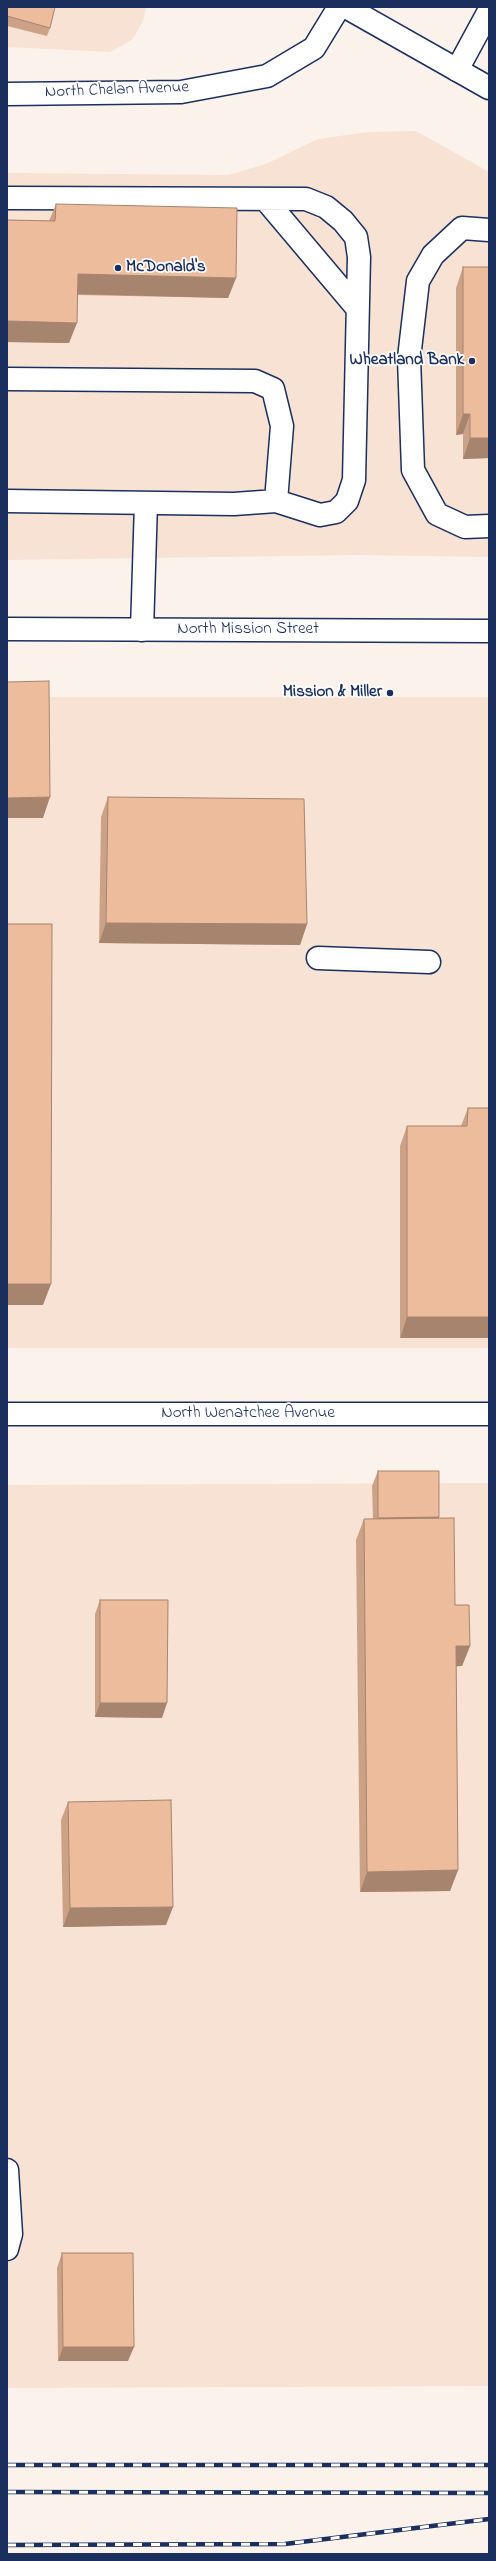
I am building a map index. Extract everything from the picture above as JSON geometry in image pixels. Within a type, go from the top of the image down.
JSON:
[{"type":"main road","name":"North Chelan Avenue","points":[[7,94],[181,92],[267,76],[314,48],[339,7]]},
{"type":"main road","points":[[346,7],[489,88]]},
{"type":"main road","points":[[457,70],[489,11]]},
{"type":"main road","points":[[7,198],[306,199],[326,207],[343,221],[356,237],[359,257],[354,480],[347,501],[336,512],[320,515],[276,501],[234,504],[7,501]]},
{"type":"main road","points":[[265,199],[357,308]]},
{"type":"main road","points":[[489,230],[462,228],[433,255],[418,281],[409,358],[413,470],[437,514],[465,527],[489,526]]},
{"type":"main road","points":[[7,378],[255,381],[273,389],[282,426],[276,501]]},
{"type":"main road","points":[[142,630],[146,503]]},
{"type":"main road","name":"North Mission Street","points":[[7,629],[489,631]]},
{"type":"main road","points":[[318,958],[429,962]]},
{"type":"main road","name":"North Wenatchee Avenue","points":[[7,1414],[489,1414]]},
{"type":"main road","points":[[7,2170],[11,2234],[7,2249]]},
{"type":"shaded area","points":[[7,7],[146,7],[143,21],[132,40],[110,52],[7,47]]},
{"type":"shaded area","points":[[416,131],[489,172],[489,557],[358,555],[7,560],[7,173],[228,175],[266,164],[318,139],[369,132]]},
{"type":"shaded area","points":[[7,697],[489,697],[489,1348],[7,1348]]},
{"type":"shaded area","points":[[489,1483],[489,2386],[7,2388],[7,1485]]},
{"type":"building","points":[[7,7],[55,7],[50,28],[7,16]]},
{"type":"building","name":"McDonald's","points":[[56,204],[237,208],[236,278],[78,274],[77,323],[7,321],[7,220],[55,221]]},
{"type":"building","name":"Wheatland Bank","points":[[463,267],[489,267],[489,438],[470,438],[470,414],[463,414]]},
{"type":"building","points":[[49,681],[50,797],[7,798],[7,682]]},
{"type":"building","points":[[108,797],[304,799],[307,924],[106,923]]},
{"type":"building","points":[[7,924],[52,924],[51,1284],[7,1284]]},
{"type":"building","points":[[468,1108],[489,1108],[489,1317],[407,1317],[407,1126],[467,1126]]},
{"type":"building","points":[[378,1471],[439,1471],[439,1517],[378,1518]]},
{"type":"building","points":[[454,1518],[455,1605],[469,1605],[470,1646],[456,1646],[458,1870],[367,1872],[364,1519]]},
{"type":"building","points":[[100,1600],[168,1600],[167,1703],[100,1703]]},
{"type":"building","points":[[171,1800],[173,1907],[70,1908],[68,1802]]},
{"type":"building","points":[[62,2253],[133,2253],[134,2347],[63,2347]]},
{"type":"railway","points":[[7,2465],[489,2465]]},
{"type":"railway","points":[[7,2492],[489,2493]]},
{"type":"railway","points":[[7,2545],[285,2544],[489,2519]]},
{"type":"place","name":"McDonald's","points":[[118,268]]},
{"type":"place","name":"Wheatland Bank","points":[[472,361]]},
{"type":"place","name":"Mission & Miller","points":[[390,693]]}]
